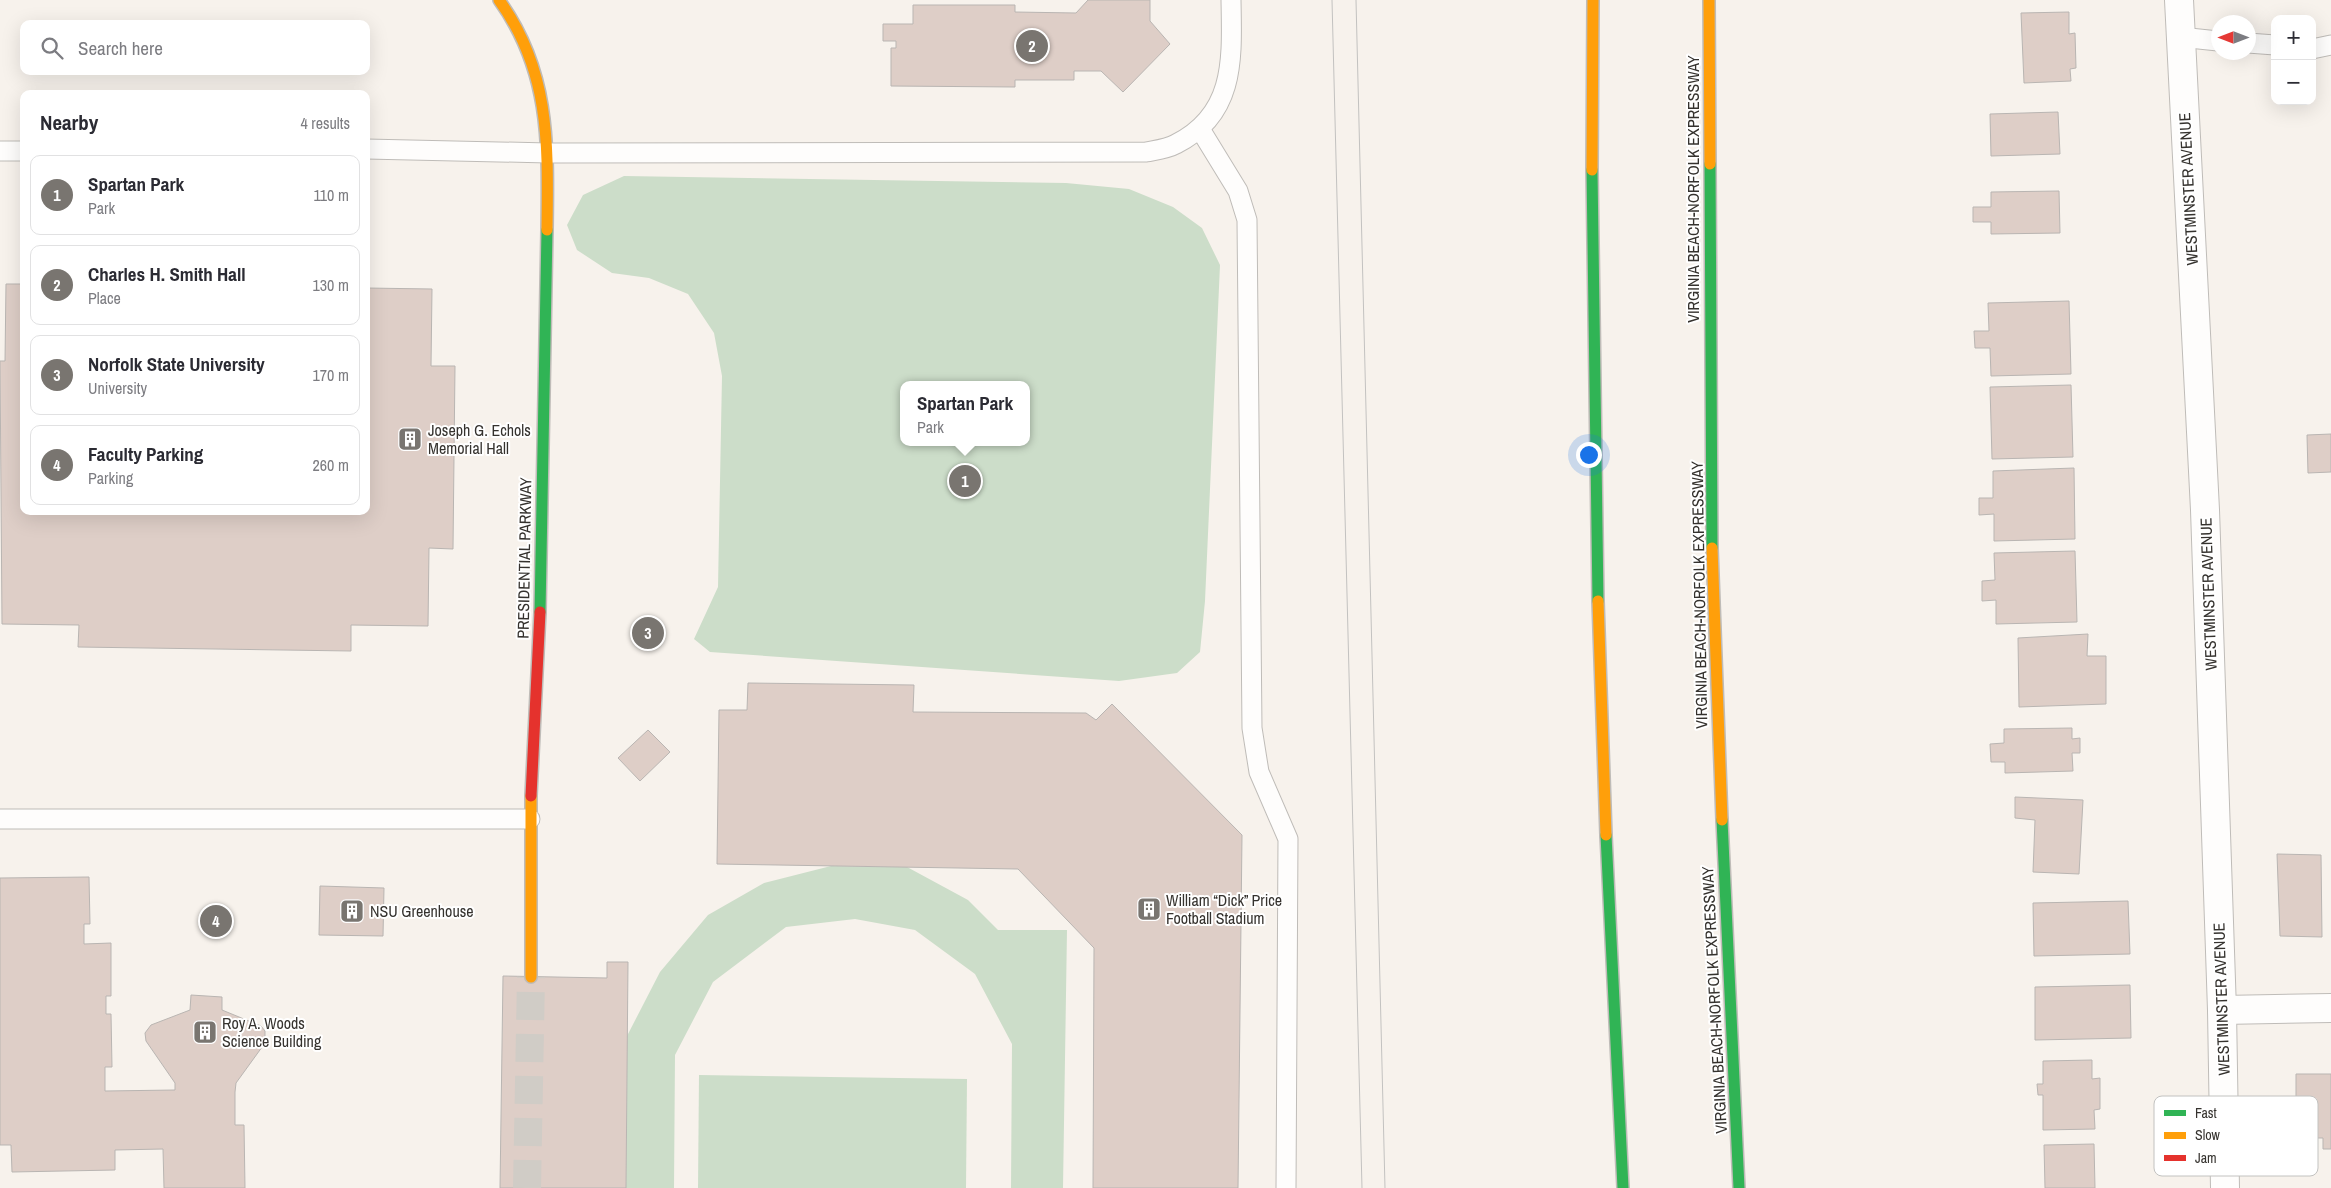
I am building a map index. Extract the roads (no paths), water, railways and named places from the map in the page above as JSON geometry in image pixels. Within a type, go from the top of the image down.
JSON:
[{"type":"main road","name":"PRESIDENTIAL PARKWAY","points":[[499,0],[511,15],[533,59],[545,106],[548,153],[539,641],[530,819],[531,977]]},
{"type":"main road","points":[[1593,0],[1592,188],[1598,576],[1606,854],[1623,1188]]},
{"type":"main road","name":"VIRGINIA BEACH-NORFOLK EXPRESSWAY","points":[[1709,0],[1712,547],[1721,817],[1740,1188]]},
{"type":"street","name":"WESTMINSTER AVENUE","points":[[2178,0],[2205,510],[2223,1096]]},
{"type":"street","points":[[2222,1010],[2331,1008]]},
{"type":"lane","points":[[370,149],[548,153],[1146,152],[1175,145],[1200,129],[1217,111],[1225,89],[1232,46],[1231,0]]},
{"type":"lane","points":[[2180,37],[2211,40]]},
{"type":"lane","points":[[2256,44],[2271,46]]},
{"type":"lane","points":[[2316,48],[2331,45]]},
{"type":"lane","points":[[1200,129],[1238,191],[1246,220],[1252,728],[1259,772],[1288,839],[1286,1188]]},
{"type":"lane","points":[[0,151],[20,151]]},
{"type":"lane","points":[[0,819],[530,819]]},
{"type":"tunnel","points":[[527,1188],[531,977]]},
{"type":"tram line","points":[[1332,0],[1362,1188]]},
{"type":"tram line","points":[[1356,0],[1385,1188]]},
{"type":"place","name":"Charles H. Smith Hall","points":[[1032,46]]},
{"type":"place","name":"Joseph G. Echols Memorial Hall","points":[[410,439]]},
{"type":"place","name":"Spartan Park","points":[[965,481]]},
{"type":"place","name":"Norfolk State University","points":[[648,633]]},
{"type":"place","name":"William “Dick” Price Football Stadium","points":[[1149,909]]},
{"type":"place","name":"NSU Greenhouse","points":[[352,911]]},
{"type":"place","name":"Faculty Parking","points":[[216,921]]},
{"type":"place","name":"Roy A. Woods Science Building","points":[[205,1032]]}]
